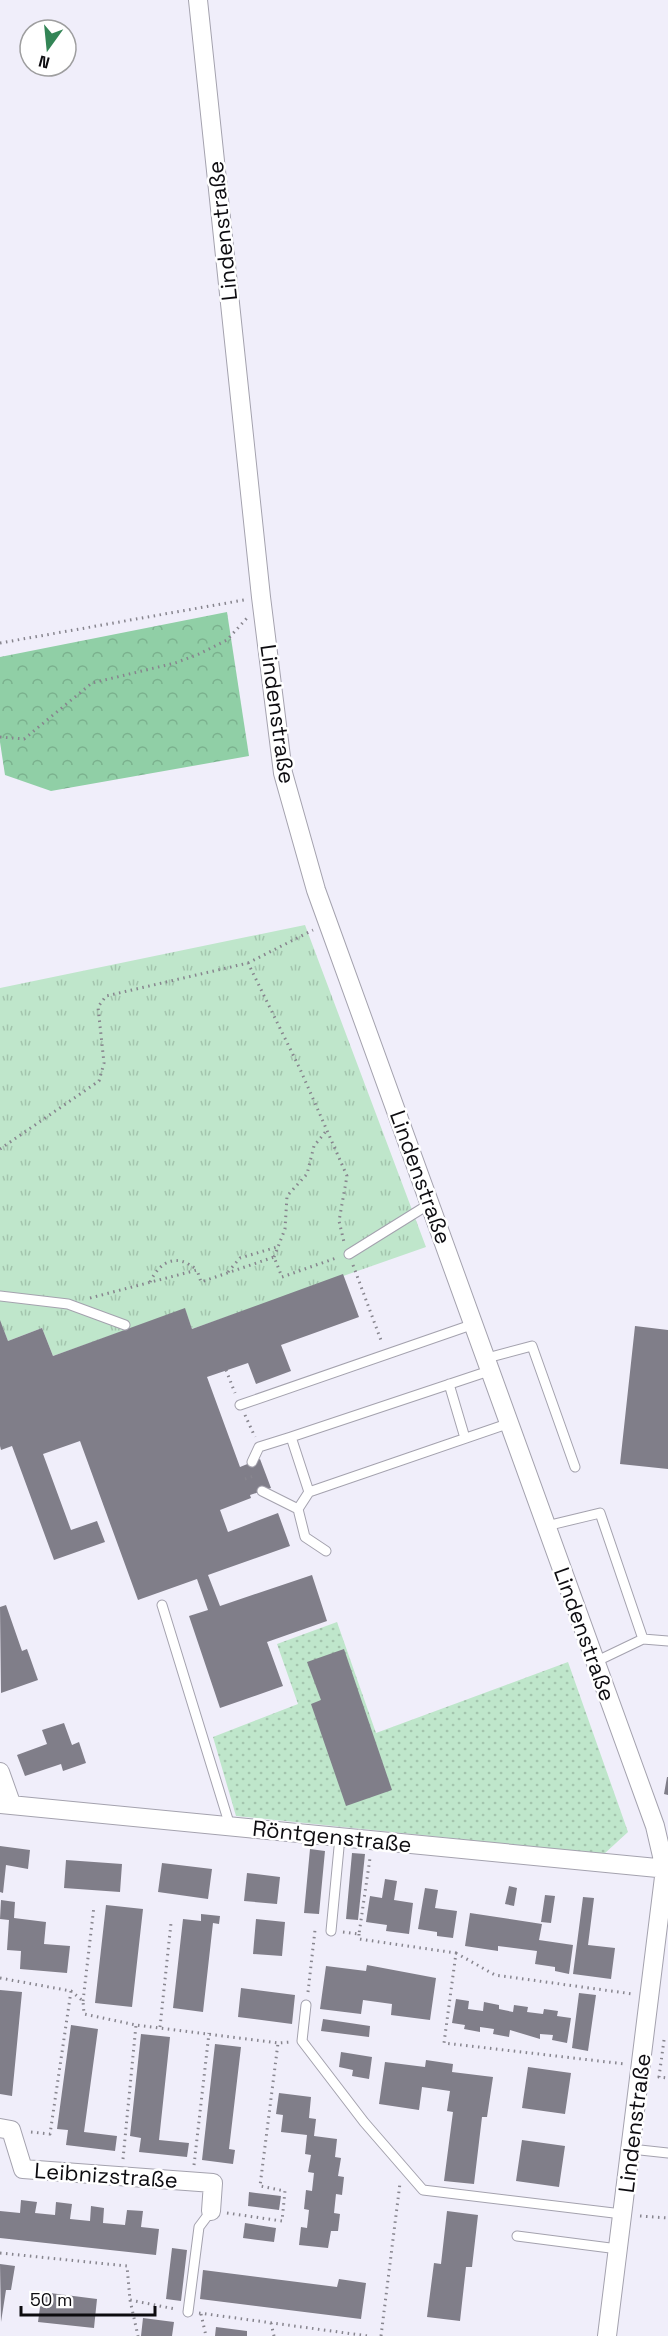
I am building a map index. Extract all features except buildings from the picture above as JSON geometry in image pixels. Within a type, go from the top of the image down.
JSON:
[{"type":"street","name":"Lindenstraße","points":[[198,0],[262,601],[283,773],[328,923],[655,1826],[666,1869],[607,2336]]},
{"type":"street","points":[[0,1772],[5,1804]]},
{"type":"street","name":"Röntgenstraße","points":[[5,1804],[666,1869]]},
{"type":"street","name":"Leibnizstraße","points":[[5,2129],[23,2169],[213,2183],[211,2211]]},
{"type":"lane","points":[[349,1254],[430,1203]]},
{"type":"lane","points":[[0,1296],[68,1304],[125,1325]]},
{"type":"lane","points":[[240,1405],[474,1324]]},
{"type":"lane","points":[[252,1462],[258,1447],[449,1384],[532,1346],[575,1467]]},
{"type":"lane","points":[[449,1384],[465,1438]]},
{"type":"lane","points":[[326,1551],[305,1537],[298,1509],[309,1492],[510,1423]]},
{"type":"lane","points":[[291,1437],[309,1492]]},
{"type":"lane","points":[[262,1491],[298,1509]]},
{"type":"lane","points":[[546,1526],[600,1513],[643,1639]]},
{"type":"lane","points":[[162,1605],[230,1826]]},
{"type":"lane","points":[[594,1662],[643,1639],[668,1641]]},
{"type":"lane","points":[[331,1931],[340,1837]]},
{"type":"lane","points":[[306,2005],[302,2041],[364,2122],[423,2190],[622,2214]]},
{"type":"lane","points":[[631,2149],[668,2153]]},
{"type":"lane","points":[[188,2312],[199,2228],[211,2211]]},
{"type":"lane","points":[[517,2236],[618,2249]]},
{"type":"path","points":[[0,643],[262,601]]},
{"type":"path","points":[[0,737],[24,739],[92,683],[176,663],[227,640],[262,601]]},
{"type":"path","points":[[0,1149],[99,1081],[104,1063],[98,1007],[106,996],[248,963],[328,923]]},
{"type":"path","points":[[248,963],[347,1176],[339,1221],[340,1234],[386,1355]]},
{"type":"path","points":[[327,1130],[314,1146],[307,1174],[287,1196],[285,1229],[274,1257],[282,1277],[349,1254]]},
{"type":"path","points":[[227,1273],[240,1258],[277,1247]]},
{"type":"path","points":[[150,1282],[163,1264],[177,1260],[186,1261],[197,1270],[201,1282],[274,1257]]},
{"type":"path","points":[[68,1304],[197,1270]]},
{"type":"path","points":[[245,1479],[256,1475]]},
{"type":"path","points":[[94,1906],[83,2001],[84,2014],[136,2025],[278,2043],[302,2041]]},
{"type":"path","points":[[160,2027],[171,1923]]},
{"type":"path","points":[[359,1934],[359,1939],[456,1953],[495,1975],[650,1996]]},
{"type":"path","points":[[456,1953],[444,2043],[641,2065]]},
{"type":"path","points":[[0,1978],[71,1991],[83,2001]]},
{"type":"path","points":[[5,2129],[50,2134],[71,1991]]},
{"type":"path","points":[[121,2175],[136,2025]]},
{"type":"path","points":[[665,2032],[666,2041],[659,2078],[668,2078]]},
{"type":"path","points":[[192,2181],[209,2033]]},
{"type":"path","points":[[211,2211],[282,2221],[285,2191],[260,2186],[278,2043]]},
{"type":"path","points":[[381,2336],[402,2166]]},
{"type":"path","points":[[622,2214],[668,2218]]},
{"type":"path","points":[[130,2300],[138,2336]]},
{"type":"path","points":[[201,2313],[206,2336]]},
{"type":"path","points":[[271,2323],[274,2336]]},
{"type":"green space","points":[[227,612],[249,756],[51,791],[5,775],[0,742],[0,657]]},
{"type":"green space","points":[[305,925],[426,1247],[192,1329],[185,1309],[53,1356],[42,1328],[8,1341],[0,1321],[0,988]]},
{"type":"green space","points":[[337,1622],[376,1733],[568,1662],[628,1832],[604,1854],[236,1816],[213,1737],[298,1704],[277,1644]]}]
